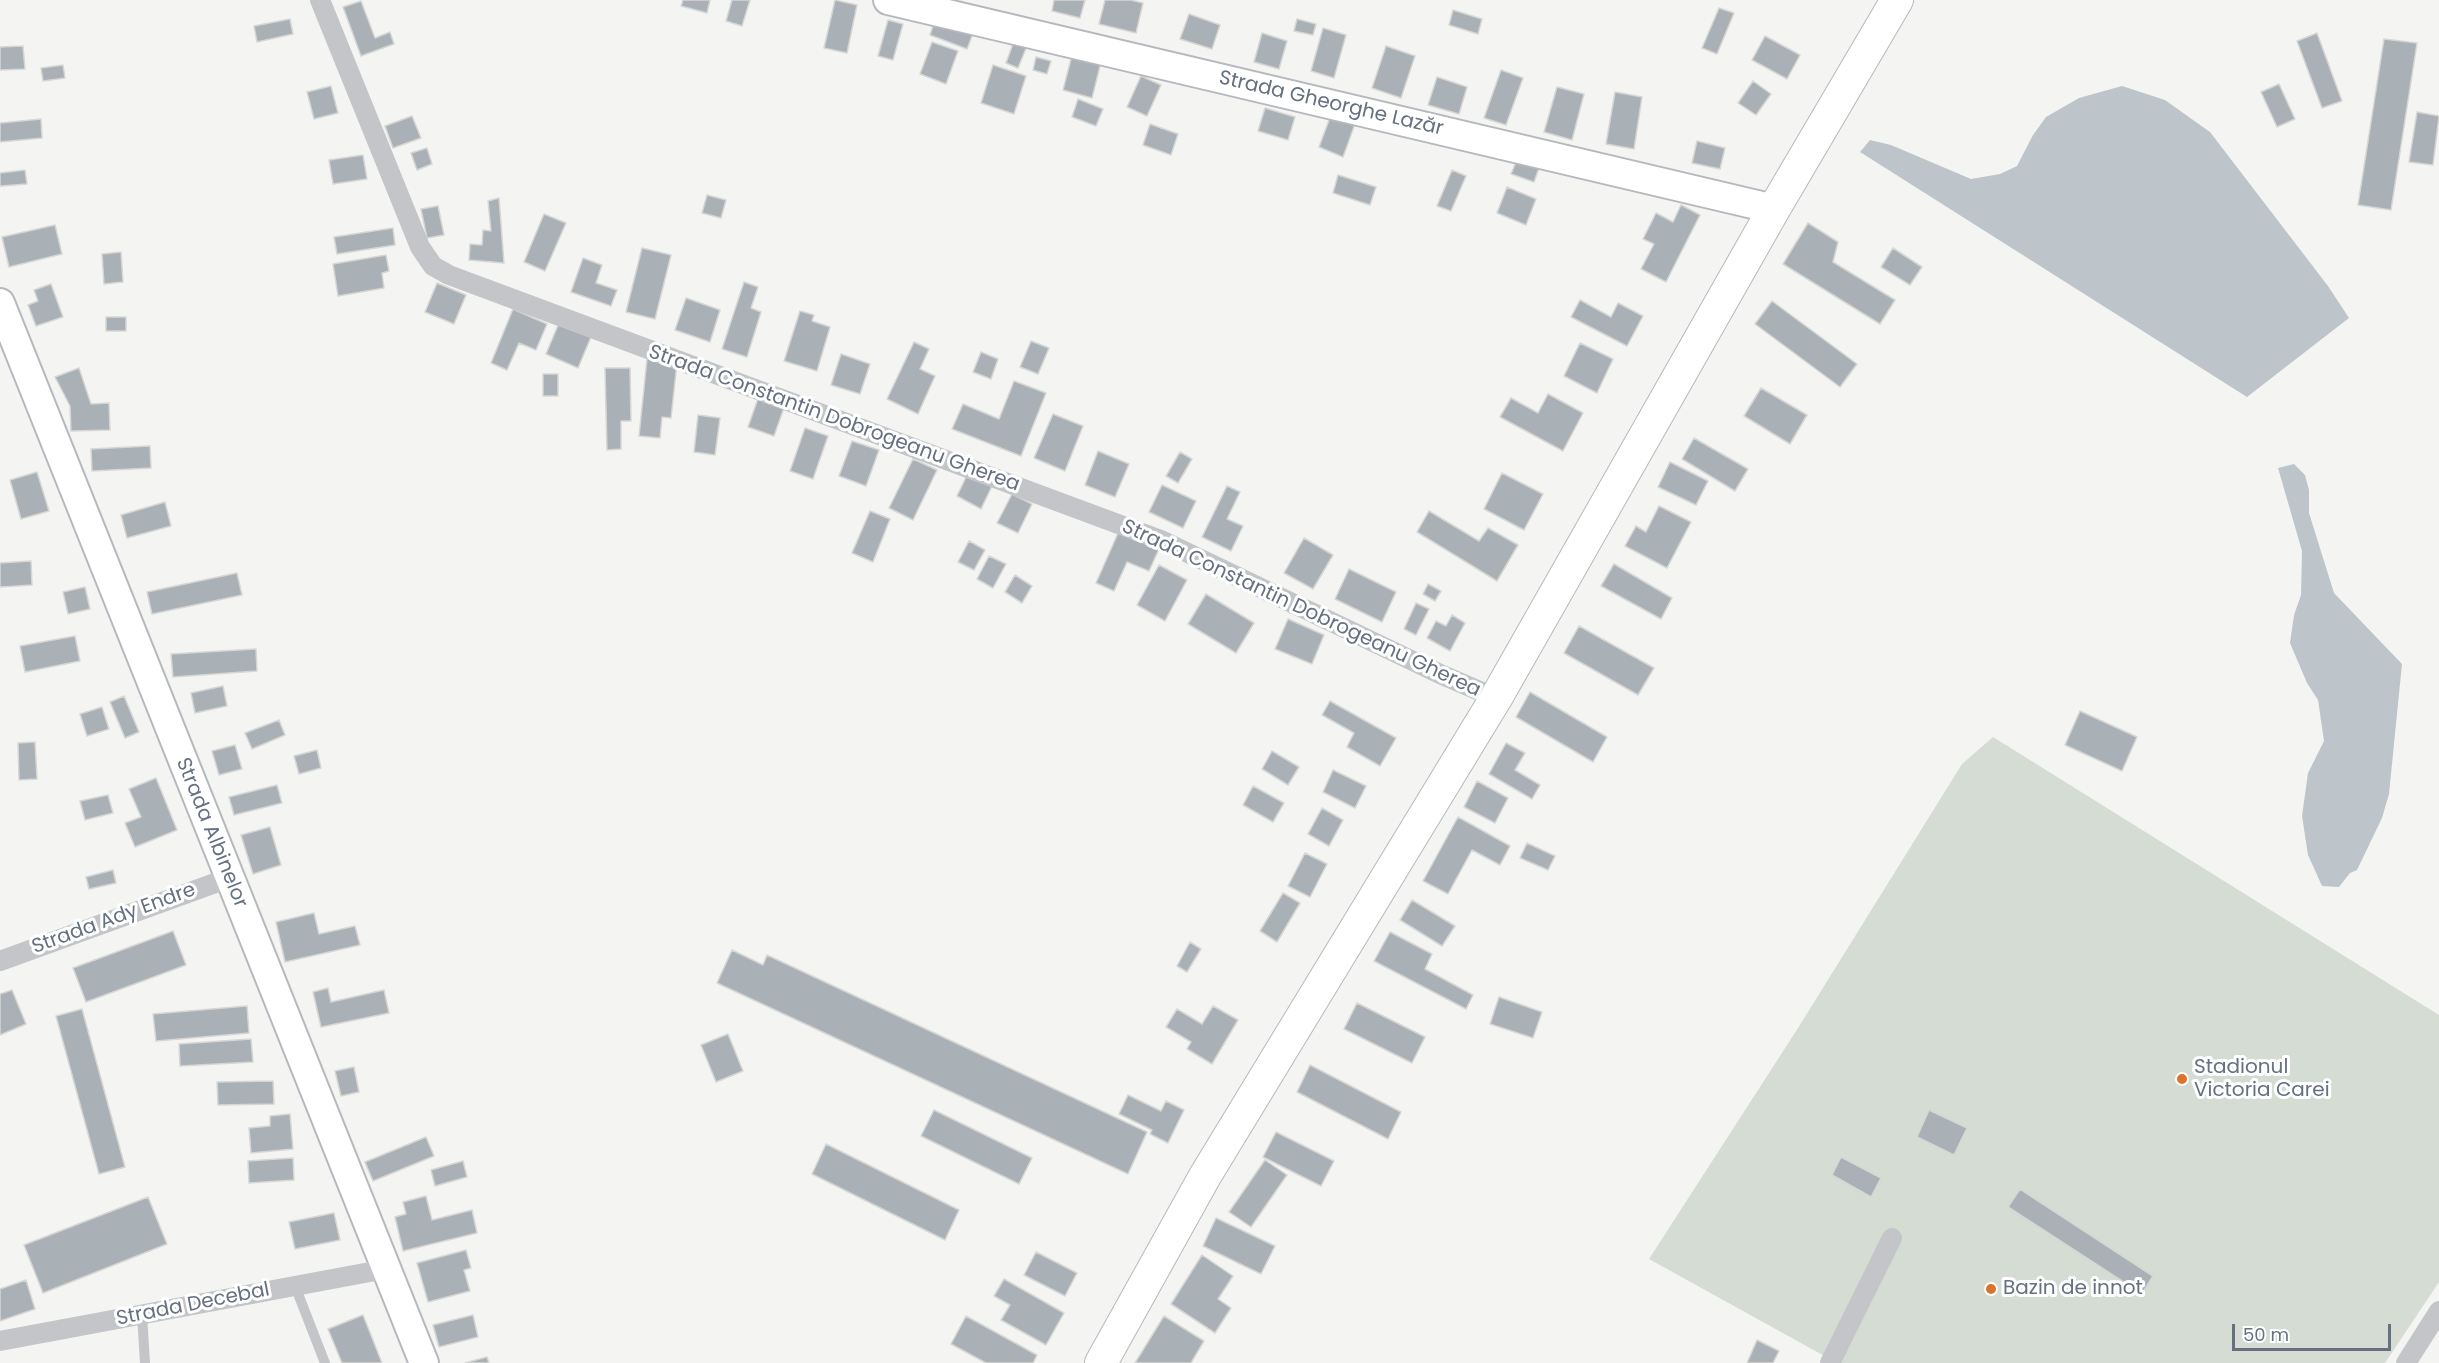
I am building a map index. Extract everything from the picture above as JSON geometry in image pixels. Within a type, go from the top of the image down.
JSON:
[{"type":"main road","points":[[1101,1363],[1204,1176],[1496,698],[1774,208],[1897,0]]},
{"type":"street","name":"Strada Constantin Dobrogeanu Gherea","points":[[320,0],[420,247],[433,266],[449,275],[1161,540],[1440,674],[1496,698]]},
{"type":"street","name":"Strada Gheorghe Lazăr","points":[[888,0],[1774,208]]},
{"type":"street","name":"Strada Albinelor","points":[[0,303],[424,1363]]},
{"type":"street","name":"Strada Ady Endre","points":[[0,961],[229,878]]},
{"type":"street","points":[[1830,1363],[1892,1238]]},
{"type":"street","name":"Strada Decebal","points":[[0,1341],[386,1269]]},
{"type":"street","points":[[2406,1363],[2439,1311]]},
{"type":"lane","points":[[295,1286],[325,1363]]},
{"type":"lane","points":[[142,1314],[145,1363]]},
{"type":"shaded area","points":[[2122,86],[2165,100],[2210,132],[2328,286],[2349,318],[2247,397],[1860,152],[1870,140],[1891,145],[1971,179],[2000,174],[2017,166],[2033,135],[2046,117],[2079,98]]},
{"type":"shaded area","points":[[2294,464],[2305,475],[2309,490],[2309,513],[2334,593],[2402,664],[2389,794],[2382,818],[2357,870],[2350,873],[2339,887],[2322,886],[2308,855],[2302,816],[2308,773],[2324,741],[2318,700],[2307,683],[2290,643],[2294,615],[2301,595],[2302,551],[2278,468]]},
{"type":"shaded area","points":[[1993,737],[2439,1015],[2439,1282],[2385,1363],[1837,1363],[1649,1259],[1798,1028],[1962,764]]},
{"type":"building","points":[[683,0],[710,0],[707,13],[681,6]]},
{"type":"building","points":[[732,0],[750,0],[742,26],[726,21]]},
{"type":"building","points":[[835,0],[857,5],[847,53],[824,48]]},
{"type":"building","points":[[1054,0],[1085,0],[1080,18],[1052,11]]},
{"type":"building","points":[[1105,0],[1131,0],[1143,3],[1136,33],[1099,24]]},
{"type":"building","points":[[361,1],[375,38],[390,32],[394,44],[361,56],[343,7]]},
{"type":"building","points":[[1719,8],[1734,13],[1717,54],[1702,48]]},
{"type":"building","points":[[1453,10],[1482,19],[1478,34],[1449,25]]},
{"type":"building","points":[[1189,14],[1220,25],[1212,49],[1180,39]]},
{"type":"building","points":[[936,17],[974,31],[967,49],[930,35]]},
{"type":"building","points":[[290,19],[293,34],[257,42],[254,26]]},
{"type":"building","points":[[1297,19],[1316,24],[1313,35],[1294,31]]},
{"type":"building","points":[[888,20],[903,24],[893,60],[878,56]]},
{"type":"building","points":[[1323,28],[1346,35],[1334,78],[1311,71]]},
{"type":"building","points":[[1262,33],[1287,41],[1279,69],[1254,62]]},
{"type":"building","points":[[2317,33],[2342,101],[2322,108],[2297,41]]},
{"type":"building","points":[[1765,36],[1800,55],[1787,79],[1752,60]]},
{"type":"building","points":[[2384,39],[2417,43],[2391,210],[2358,205]]},
{"type":"building","points":[[1014,41],[1027,46],[1018,68],[1006,63]]},
{"type":"building","points":[[932,42],[958,51],[946,84],[920,74]]},
{"type":"building","points":[[23,46],[25,69],[0,70],[0,47]]},
{"type":"building","points":[[1386,46],[1415,56],[1401,98],[1372,88]]},
{"type":"building","points":[[1072,55],[1101,62],[1092,98],[1063,90]]},
{"type":"building","points":[[1036,57],[1051,61],[1047,74],[1033,70]]},
{"type":"building","points":[[63,65],[65,78],[43,81],[41,68]]},
{"type":"building","points":[[993,65],[1026,76],[1014,114],[981,103]]},
{"type":"building","points":[[1501,70],[1523,78],[1506,125],[1484,118]]},
{"type":"building","points":[[1141,76],[1161,85],[1147,116],[1127,107]]},
{"type":"building","points":[[1437,77],[1467,87],[1459,114],[1428,105]]},
{"type":"building","points":[[1753,81],[1771,94],[1756,115],[1738,103]]},
{"type":"building","points":[[2279,84],[2295,119],[2277,127],[2261,92]]},
{"type":"building","points":[[331,86],[338,113],[314,119],[307,92]]},
{"type":"building","points":[[1557,87],[1584,94],[1572,140],[1544,132]]},
{"type":"building","points":[[1615,92],[1642,97],[1634,149],[1606,144]]},
{"type":"building","points":[[1078,99],[1103,109],[1096,126],[1072,117]]},
{"type":"building","points":[[1265,108],[1295,117],[1288,140],[1258,131]]},
{"type":"building","points":[[2417,112],[2439,116],[2433,165],[2409,162]]},
{"type":"building","points":[[1331,115],[1355,124],[1343,157],[1319,147]]},
{"type":"building","points":[[412,116],[421,138],[393,148],[385,126]]},
{"type":"building","points":[[41,119],[42,138],[0,142],[0,123]]},
{"type":"building","points":[[1150,124],[1178,134],[1171,155],[1143,145]]},
{"type":"building","points":[[1697,141],[1725,148],[1720,169],[1692,163]]},
{"type":"building","points":[[427,148],[432,164],[417,170],[411,153]]},
{"type":"building","points":[[363,155],[367,179],[333,184],[329,160]]},
{"type":"building","points":[[1517,160],[1539,168],[1534,182],[1511,174]]},
{"type":"building","points":[[25,170],[27,184],[0,186],[0,173]]},
{"type":"building","points":[[1452,170],[1466,176],[1451,211],[1437,206]]},
{"type":"building","points":[[1338,175],[1376,187],[1370,205],[1333,193]]},
{"type":"building","points":[[1507,187],[1536,199],[1526,225],[1497,213]]},
{"type":"building","points":[[707,195],[726,200],[721,218],[702,213]]},
{"type":"building","points":[[499,198],[504,263],[469,260],[470,244],[482,245],[483,230],[491,231],[488,201]]},
{"type":"building","points":[[1681,205],[1700,215],[1666,282],[1641,269],[1654,244],[1643,239],[1656,213],[1673,222]]},
{"type":"building","points":[[438,206],[444,235],[427,238],[421,209]]},
{"type":"building","points":[[544,214],[566,223],[545,271],[524,262]]},
{"type":"building","points":[[1808,223],[1838,242],[1833,262],[1895,300],[1880,324],[1783,264]]},
{"type":"building","points":[[55,225],[62,254],[9,267],[2,237]]},
{"type":"building","points":[[393,228],[395,245],[337,254],[334,237]]},
{"type":"building","points":[[642,248],[671,255],[655,319],[626,312]]},
{"type":"building","points":[[1893,248],[1922,267],[1910,285],[1881,267]]},
{"type":"building","points":[[121,252],[123,282],[104,284],[102,254]]},
{"type":"building","points":[[386,255],[389,271],[382,273],[384,288],[338,296],[333,264]]},
{"type":"building","points":[[583,258],[602,265],[596,283],[617,290],[611,306],[571,292]]},
{"type":"building","points":[[744,282],[758,287],[751,308],[761,312],[747,357],[722,349]]},
{"type":"building","points":[[437,283],[466,295],[454,324],[425,312]]},
{"type":"building","points":[[51,284],[63,317],[36,326],[28,305],[38,301],[34,290]]},
{"type":"building","points":[[686,298],[720,310],[710,342],[675,330]]},
{"type":"building","points":[[1580,300],[1611,317],[1618,303],[1643,316],[1627,346],[1571,317]]},
{"type":"building","points":[[1772,301],[1857,364],[1840,387],[1755,324]]},
{"type":"building","points":[[513,309],[547,324],[536,350],[519,343],[507,370],[491,363]]},
{"type":"building","points":[[800,311],[814,315],[812,321],[830,327],[817,371],[784,361]]},
{"type":"building","points":[[106,317],[126,317],[126,331],[106,331]]},
{"type":"building","points":[[559,323],[591,337],[578,368],[546,354]]},
{"type":"building","points":[[1031,341],[1049,348],[1038,374],[1020,367]]},
{"type":"building","points":[[914,342],[929,349],[920,369],[935,376],[918,414],[887,399]]},
{"type":"building","points":[[1580,343],[1613,359],[1597,393],[1564,376]]},
{"type":"building","points":[[981,352],[998,359],[991,379],[973,372]]},
{"type":"building","points":[[841,354],[870,364],[860,394],[831,385]]},
{"type":"building","points":[[647,359],[677,363],[671,418],[662,417],[660,438],[639,436]]},
{"type":"building","points":[[79,368],[91,404],[109,403],[110,430],[71,431],[70,406],[55,377]]},
{"type":"building","points":[[605,368],[630,368],[631,421],[621,421],[621,449],[607,450]]},
{"type":"building","points":[[543,374],[558,374],[558,396],[543,396]]},
{"type":"building","points":[[1014,381],[1046,393],[1021,456],[952,429],[963,404],[999,419]]},
{"type":"building","points":[[1761,388],[1807,415],[1790,444],[1744,416]]},
{"type":"building","points":[[760,393],[786,402],[774,436],[748,427]]},
{"type":"building","points":[[1548,394],[1583,413],[1563,451],[1500,417],[1511,398],[1538,413]]},
{"type":"building","points":[[1053,414],[1083,426],[1065,471],[1034,458]]},
{"type":"building","points":[[698,415],[720,418],[715,455],[694,452]]},
{"type":"building","points":[[805,428],[828,436],[813,479],[790,471]]},
{"type":"building","points":[[1694,438],[1748,469],[1735,491],[1682,459]]},
{"type":"building","points":[[852,441],[879,450],[866,486],[839,476]]},
{"type":"building","points":[[150,446],[151,468],[92,471],[91,449]]},
{"type":"building","points":[[1098,451],[1129,464],[1115,497],[1085,485]]},
{"type":"building","points":[[1180,452],[1192,459],[1178,483],[1166,476]]},
{"type":"building","points":[[913,459],[937,470],[913,520],[889,508]]},
{"type":"building","points":[[1670,462],[1708,481],[1696,505],[1658,487]]},
{"type":"building","points":[[37,472],[49,511],[21,519],[10,480]]},
{"type":"building","points":[[968,473],[992,486],[981,509],[957,496]]},
{"type":"building","points":[[1502,473],[1543,494],[1524,530],[1484,509]]},
{"type":"building","points":[[1162,485],[1196,501],[1183,528],[1149,512]]},
{"type":"building","points":[[1227,486],[1240,492],[1227,519],[1243,526],[1231,551],[1202,537]]},
{"type":"building","points":[[1012,494],[1032,504],[1018,533],[997,523]]},
{"type":"building","points":[[165,502],[171,526],[127,538],[121,515]]},
{"type":"building","points":[[1659,506],[1691,522],[1667,568],[1625,546],[1636,526],[1646,532]]},
{"type":"building","points":[[870,511],[890,519],[873,562],[852,553]]},
{"type":"building","points":[[1429,511],[1479,541],[1488,528],[1518,545],[1497,581],[1417,532]]},
{"type":"building","points":[[1119,531],[1159,549],[1149,571],[1127,562],[1114,591],[1096,583]]},
{"type":"building","points":[[1304,538],[1333,555],[1313,589],[1284,573]]},
{"type":"building","points":[[969,541],[985,550],[974,570],[958,562]]},
{"type":"building","points":[[989,556],[1006,564],[993,588],[977,579]]},
{"type":"building","points":[[31,561],[32,585],[0,587],[0,563]]},
{"type":"building","points":[[1614,564],[1672,598],[1661,619],[1601,586]]},
{"type":"building","points":[[1159,565],[1187,580],[1165,621],[1137,605]]},
{"type":"building","points":[[1349,569],[1396,592],[1382,622],[1335,599]]},
{"type":"building","points":[[237,573],[242,595],[152,614],[147,592]]},
{"type":"building","points":[[1015,575],[1032,586],[1022,603],[1005,592]]},
{"type":"building","points":[[1428,584],[1441,591],[1435,601],[1423,594]]},
{"type":"building","points":[[85,587],[90,609],[68,614],[63,592]]},
{"type":"building","points":[[1206,594],[1254,623],[1236,653],[1188,624]]},
{"type":"building","points":[[1416,603],[1429,609],[1416,635],[1404,629]]},
{"type":"building","points":[[1452,615],[1465,623],[1450,651],[1427,638],[1436,621],[1446,626]]},
{"type":"building","points":[[1288,619],[1324,635],[1312,664],[1275,649]]},
{"type":"building","points":[[1579,626],[1654,668],[1638,695],[1564,653]]},
{"type":"building","points":[[75,636],[80,661],[25,672],[20,646]]},
{"type":"building","points":[[256,649],[257,671],[173,677],[171,654]]},
{"type":"building","points":[[223,686],[227,706],[195,713],[191,693]]},
{"type":"building","points":[[1530,692],[1607,737],[1593,762],[1516,717]]},
{"type":"building","points":[[124,696],[139,732],[125,738],[110,702]]},
{"type":"building","points":[[1330,701],[1396,738],[1380,766],[1347,747],[1354,733],[1322,715]]},
{"type":"building","points":[[102,707],[109,729],[87,736],[80,714]]},
{"type":"building","points":[[2080,711],[2137,737],[2122,771],[2065,745]]},
{"type":"building","points":[[279,720],[285,735],[252,749],[245,733]]},
{"type":"building","points":[[35,742],[37,779],[19,780],[18,743]]},
{"type":"building","points":[[1506,743],[1525,753],[1515,770],[1540,785],[1532,799],[1489,774]]},
{"type":"building","points":[[235,745],[242,769],[219,775],[212,751]]},
{"type":"building","points":[[317,750],[321,768],[299,774],[294,756]]},
{"type":"building","points":[[1272,751],[1299,767],[1288,785],[1262,769]]},
{"type":"building","points":[[1333,770],[1366,786],[1355,808],[1323,792]]},
{"type":"building","points":[[156,778],[177,830],[135,847],[125,823],[141,817],[129,789]]},
{"type":"building","points":[[1477,781],[1508,798],[1495,823],[1464,807]]},
{"type":"building","points":[[277,785],[282,803],[234,815],[229,797]]},
{"type":"building","points":[[1253,786],[1284,803],[1273,822],[1243,805]]},
{"type":"building","points":[[108,795],[113,813],[85,820],[80,801]]},
{"type":"building","points":[[1322,808],[1343,820],[1329,846],[1308,834]]},
{"type":"building","points":[[1458,817],[1510,846],[1500,865],[1472,850],[1448,894],[1423,881]]},
{"type":"building","points":[[270,827],[281,865],[253,874],[241,835]]},
{"type":"building","points":[[1527,843],[1555,856],[1548,870],[1520,858]]},
{"type":"building","points":[[1305,853],[1327,864],[1310,897],[1288,886]]},
{"type":"building","points":[[113,870],[116,883],[89,889],[86,877]]},
{"type":"building","points":[[1283,893],[1300,903],[1277,942],[1260,931]]},
{"type":"building","points":[[1412,900],[1455,926],[1442,946],[1400,920]]},
{"type":"building","points":[[314,913],[319,934],[355,926],[360,945],[285,962],[276,922]]},
{"type":"building","points":[[173,931],[186,965],[86,1002],[73,968]]},
{"type":"building","points":[[1390,932],[1432,954],[1425,969],[1473,995],[1466,1009],[1374,961]]},
{"type":"building","points":[[1190,942],[1201,949],[1187,972],[1177,966]]},
{"type":"building","points":[[732,950],[763,965],[767,955],[1147,1132],[1128,1174],[717,983]]},
{"type":"building","points":[[328,988],[331,1002],[384,990],[389,1013],[321,1027],[313,992]]},
{"type":"building","points":[[12,990],[26,1024],[0,1035],[0,994]]},
{"type":"building","points":[[1499,997],[1542,1012],[1533,1038],[1490,1024]]},
{"type":"building","points":[[1357,1003],[1425,1037],[1412,1063],[1344,1029]]},
{"type":"building","points":[[247,1006],[249,1033],[156,1041],[153,1014]]},
{"type":"building","points":[[1213,1006],[1238,1020],[1212,1064],[1187,1049],[1191,1042],[1166,1027],[1177,1009],[1202,1024]]},
{"type":"building","points":[[82,1009],[125,1167],[99,1174],[56,1016]]},
{"type":"building","points":[[728,1034],[743,1071],[716,1082],[701,1045]]},
{"type":"building","points":[[251,1039],[253,1062],[180,1066],[179,1044]]},
{"type":"building","points":[[1310,1065],[1401,1112],[1388,1139],[1297,1092]]},
{"type":"building","points":[[354,1067],[359,1092],[341,1096],[335,1071]]},
{"type":"building","points":[[273,1081],[274,1104],[218,1105],[217,1082]]},
{"type":"building","points":[[1128,1095],[1161,1111],[1166,1101],[1184,1110],[1168,1143],[1150,1134],[1152,1130],[1119,1114]]},
{"type":"building","points":[[934,1110],[1032,1158],[1019,1184],[921,1136]]},
{"type":"building","points":[[1929,1110],[1967,1128],[1954,1155],[1917,1137]]},
{"type":"building","points":[[290,1114],[293,1149],[251,1153],[249,1128],[270,1126],[270,1116]]},
{"type":"building","points":[[1276,1132],[1334,1161],[1321,1186],[1263,1157]]},
{"type":"building","points":[[426,1137],[434,1156],[373,1181],[365,1162]]},
{"type":"building","points":[[826,1144],[959,1210],[945,1240],[812,1174]]},
{"type":"building","points":[[1841,1157],[1881,1178],[1871,1197],[1832,1175]]},
{"type":"building","points":[[293,1158],[294,1180],[249,1183],[248,1161]]},
{"type":"building","points":[[1265,1160],[1287,1175],[1251,1227],[1229,1212]]},
{"type":"building","points":[[463,1161],[467,1177],[435,1186],[431,1170]]},
{"type":"building","points":[[2020,1189],[2153,1276],[2142,1294],[2008,1207]]},
{"type":"building","points":[[426,1196],[432,1220],[472,1210],[477,1233],[403,1251],[395,1217],[406,1214],[403,1202]]},
{"type":"building","points":[[148,1197],[167,1244],[43,1293],[24,1245]]},
{"type":"building","points":[[334,1213],[340,1240],[295,1249],[289,1222]]},
{"type":"building","points":[[1216,1218],[1275,1246],[1261,1274],[1203,1246]]},
{"type":"building","points":[[466,1250],[471,1268],[464,1270],[470,1291],[428,1302],[417,1263]]},
{"type":"building","points":[[1036,1252],[1077,1273],[1065,1296],[1024,1275]]},
{"type":"building","points":[[1202,1255],[1233,1276],[1218,1299],[1231,1308],[1215,1333],[1171,1304]]},
{"type":"building","points":[[1004,1279],[1064,1313],[1046,1345],[1001,1320],[1010,1305],[994,1296]]},
{"type":"building","points":[[26,1280],[35,1309],[0,1321],[0,1289]]},
{"type":"building","points":[[363,1315],[382,1363],[342,1363],[328,1329]]},
{"type":"building","points":[[473,1315],[478,1337],[439,1347],[433,1325]]},
{"type":"building","points":[[966,1316],[1037,1355],[1033,1363],[986,1363],[951,1344]]},
{"type":"building","points":[[1164,1316],[1204,1341],[1191,1363],[1135,1363]]},
{"type":"building","points":[[1757,1340],[1779,1351],[1773,1363],[1747,1363]]},
{"type":"building","points":[[487,1357],[489,1363],[465,1363]]},
{"type":"place","name":"Stadionul Victoria Carei","points":[[2182,1079]]},
{"type":"place","name":"Bazin de innot","points":[[1991,1289]]}]
